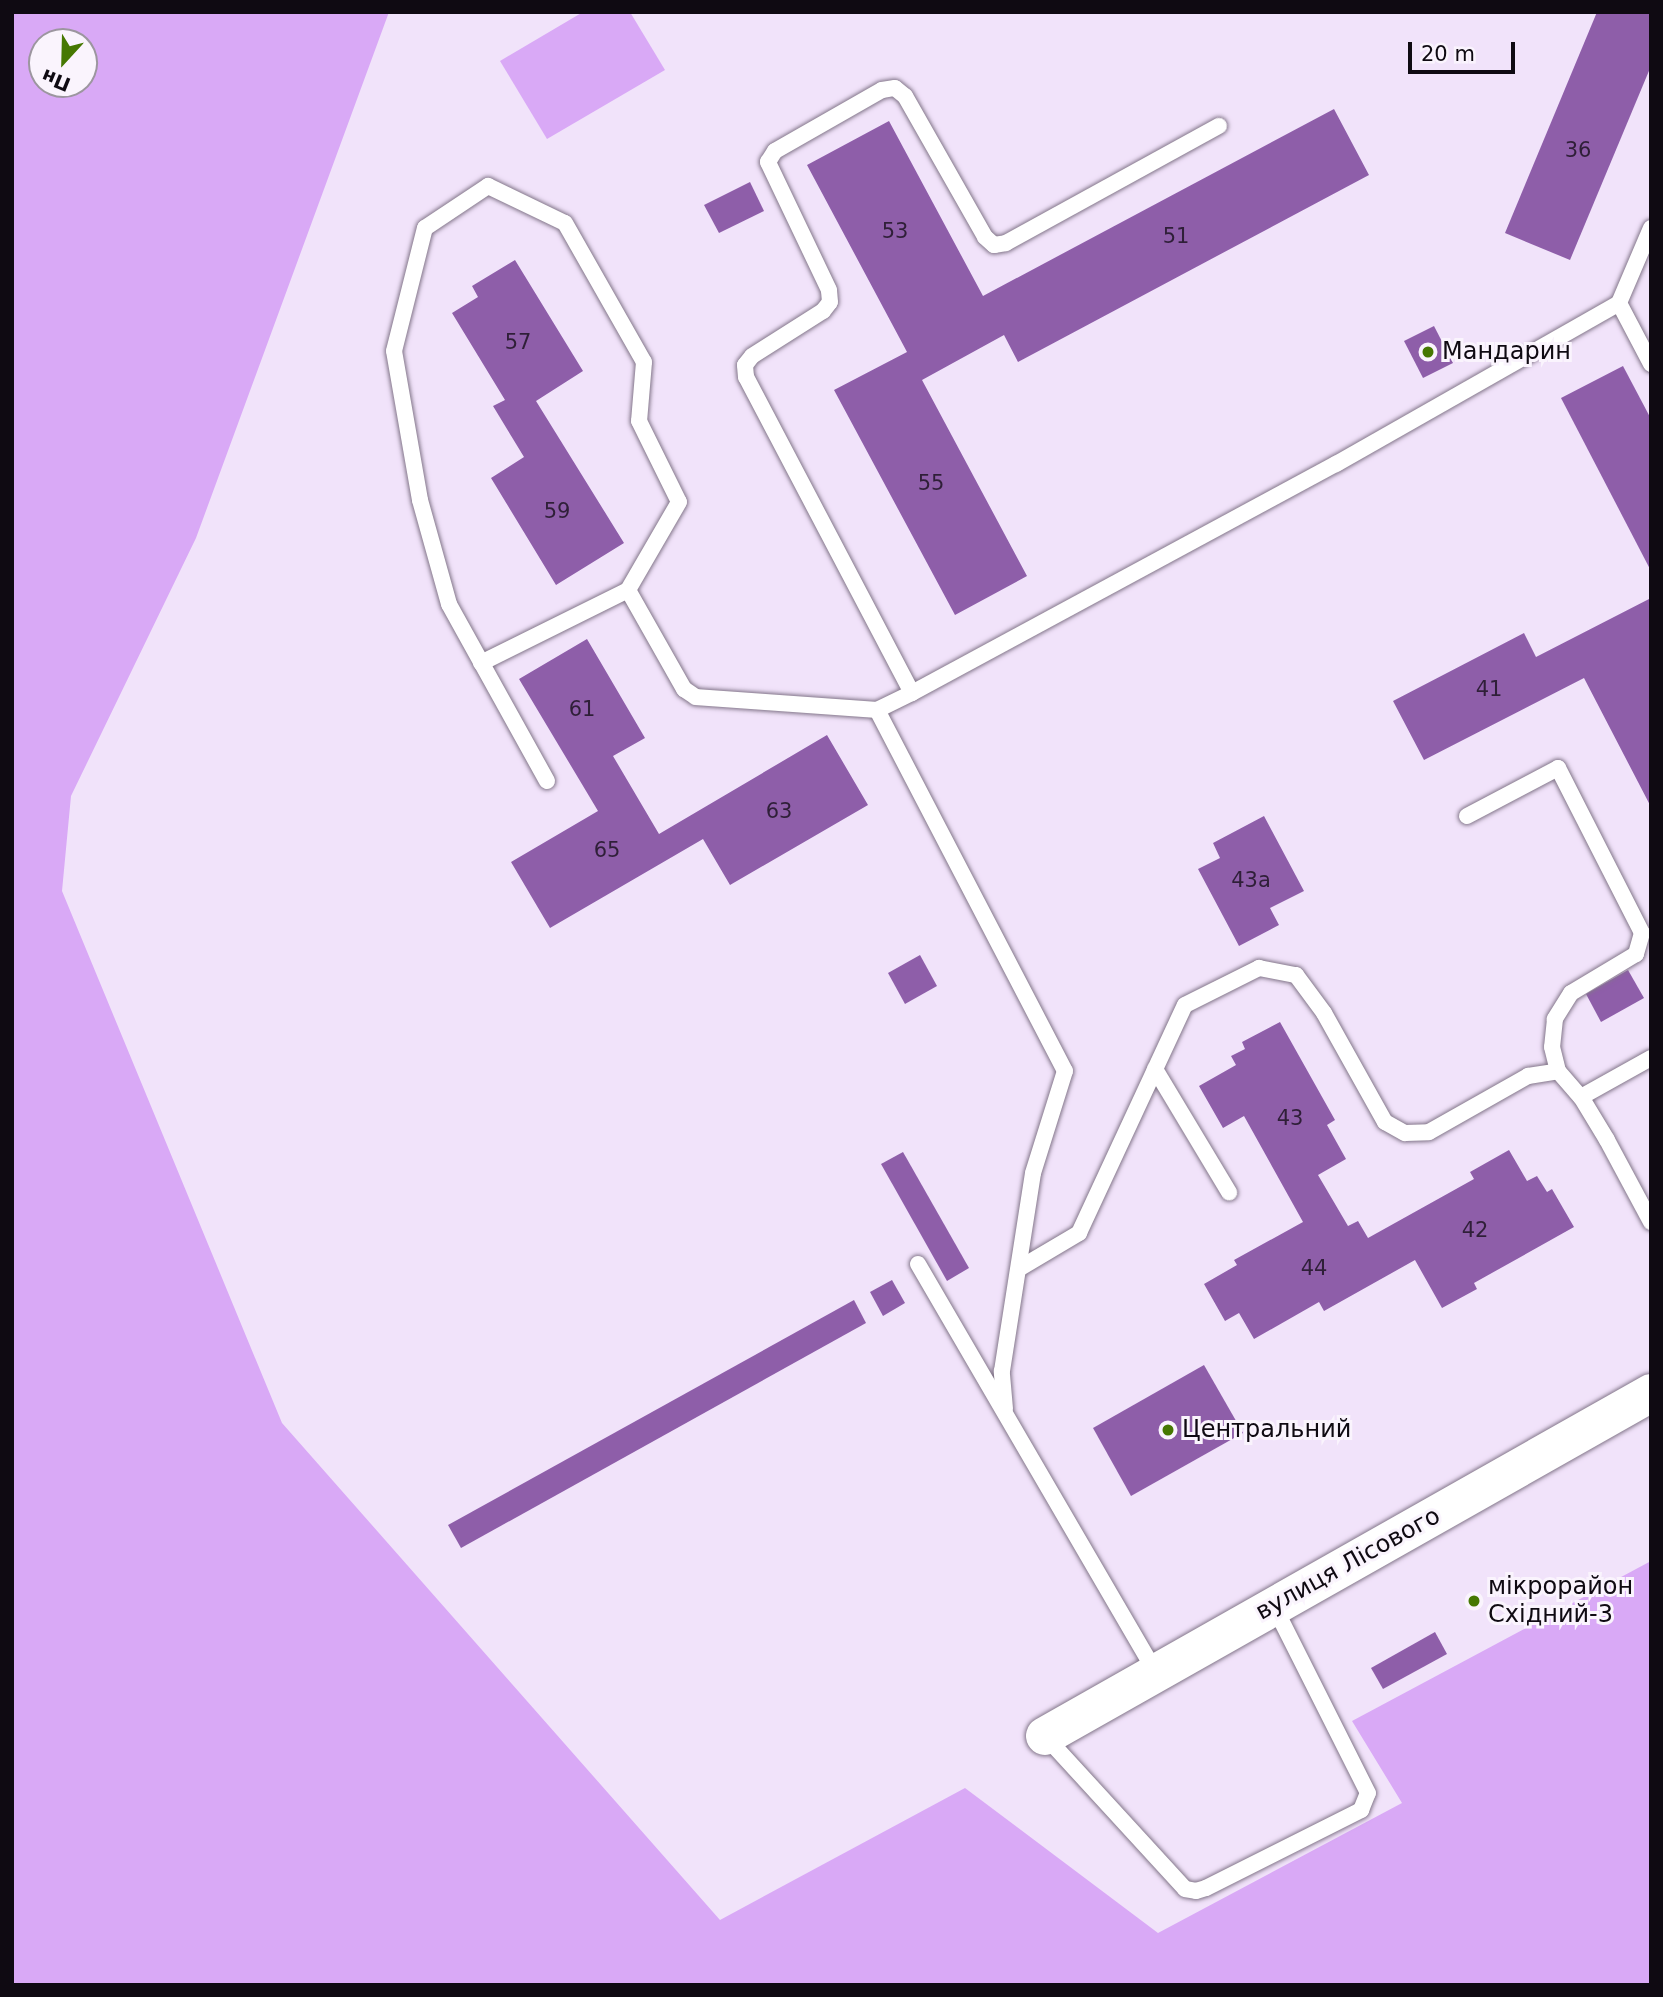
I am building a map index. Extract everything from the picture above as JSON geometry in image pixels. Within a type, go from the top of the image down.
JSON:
[{"type":"street","name":"вулиця Лісового","points":[[1045,1736],[1651,1393]]},
{"type":"lane","points":[[912,693],[746,377],[745,365],[751,356],[823,311],[830,302],[829,290],[768,162],[770,155],[883,90],[895,88],[905,96],[985,237],[994,245],[1006,243],[1219,126]]},
{"type":"lane","points":[[481,663],[628,590],[679,502],[639,421],[644,362],[565,223],[488,186],[425,228],[394,351],[429,536],[451,611],[547,781]]},
{"type":"lane","points":[[628,590],[689,694],[877,710],[1336,464],[1619,303],[1651,228]]},
{"type":"lane","points":[[1619,303],[1651,364]]},
{"type":"lane","points":[[877,710],[1065,1071],[1033,1173],[1002,1371],[1005,1409]]},
{"type":"lane","points":[[1467,816],[1558,768],[1642,933],[1636,954],[1571,993],[1555,1019],[1552,1047],[1558,1071],[1581,1097],[1651,1222]]},
{"type":"lane","points":[[1020,1268],[1079,1233],[1185,1005],[1259,968],[1296,975],[1324,1013],[1385,1122],[1405,1133],[1429,1132],[1528,1076],[1558,1071]]},
{"type":"lane","points":[[1581,1097],[1651,1058]]},
{"type":"lane","points":[[1155,1069],[1229,1192]]},
{"type":"lane","points":[[918,1264],[1005,1409],[1156,1673]]},
{"type":"lane","points":[[1045,1736],[1185,1889],[1196,1891],[1206,1888],[1361,1810],[1368,1793],[1274,1606]]},
{"type":"shaded area","points":[[12,12],[389,12],[196,538],[71,796],[62,891],[282,1423],[720,1920],[965,1788],[1158,1933],[1402,1803],[1352,1721],[1651,1561],[1651,1985],[12,1985]]},
{"type":"shaded area","points":[[583,12],[630,12],[665,70],[547,139],[500,61]]},
{"type":"building","points":[[1597,12],[1651,12],[1651,66],[1570,260],[1505,233]]},
{"type":"building","points":[[1334,109],[1369,175],[1018,362],[1004,335],[922,380],[1027,576],[955,615],[834,390],[907,352],[807,165],[889,121],[983,296]]},
{"type":"building","points":[[750,182],[764,211],[719,233],[704,205]]},
{"type":"building","points":[[515,260],[583,371],[536,401],[624,543],[556,585],[491,478],[524,457],[493,406],[505,400],[452,313],[478,297],[472,286]]},
{"type":"building","name":"Мандарин","points":[[1434,326],[1453,363],[1423,378],[1404,341]]},
{"type":"building","points":[[1623,366],[1651,419],[1651,571],[1561,398]]},
{"type":"building","points":[[1651,598],[1651,807],[1584,678],[1424,760],[1393,701],[1524,633],[1536,657]]},
{"type":"building","points":[[587,639],[645,738],[613,756],[659,834],[827,735],[868,805],[730,885],[703,839],[550,928],[511,862],[598,811],[519,679]]},
{"type":"building","points":[[1264,816],[1304,891],[1270,908],[1279,925],[1239,946],[1198,869],[1220,858],[1213,843]]},
{"type":"building","points":[[920,955],[937,986],[905,1004],[888,973]]},
{"type":"building","points":[[1628,970],[1644,998],[1601,1022],[1586,994]]},
{"type":"building","points":[[1280,1022],[1335,1120],[1327,1125],[1346,1159],[1318,1175],[1348,1226],[1358,1221],[1368,1238],[1474,1179],[1470,1172],[1509,1150],[1527,1181],[1537,1176],[1547,1192],[1552,1189],[1574,1227],[1474,1283],[1477,1289],[1442,1308],[1415,1260],[1324,1311],[1319,1302],[1254,1339],[1239,1313],[1225,1321],[1204,1284],[1237,1265],[1234,1260],[1303,1222],[1244,1116],[1223,1128],[1199,1086],[1236,1065],[1231,1056],[1245,1049],[1242,1042]]},
{"type":"building","points":[[903,1152],[969,1268],[947,1281],[881,1164]]},
{"type":"building","points":[[892,1280],[905,1303],[883,1316],[870,1292]]},
{"type":"building","points":[[854,1300],[866,1323],[461,1548],[448,1525]]},
{"type":"building","name":"Центральний","points":[[1204,1365],[1243,1433],[1131,1496],[1093,1428]]},
{"type":"building","points":[[1435,1632],[1447,1654],[1383,1689],[1371,1668]]},
{"type":"place","name":"Мандарин","points":[[1428,352]]},
{"type":"place","name":"Центральний","points":[[1168,1430]]},
{"type":"place","name":"мікрорайон Східний-3","points":[[1474,1601]]}]
